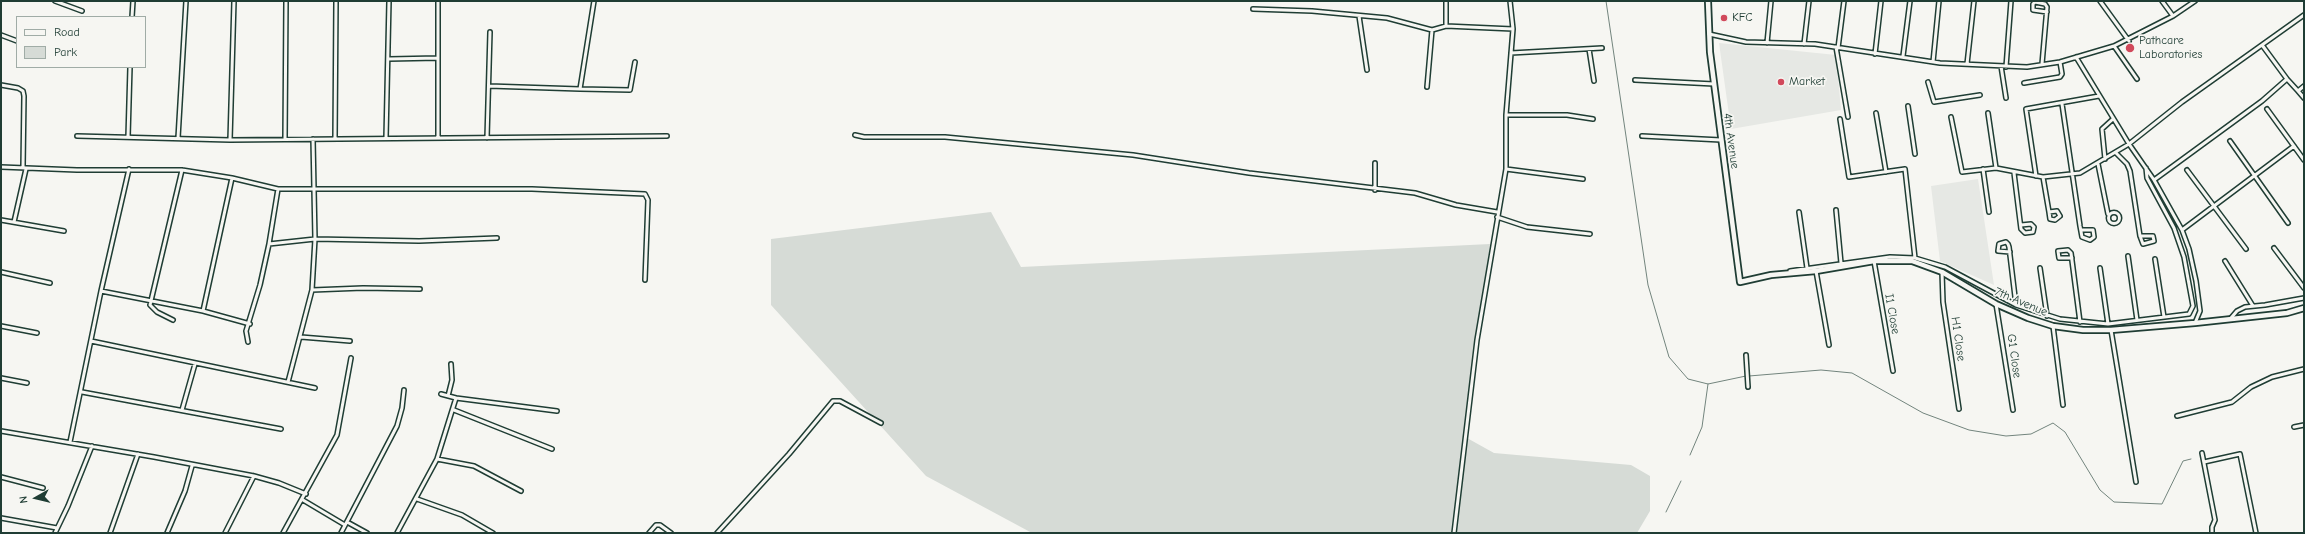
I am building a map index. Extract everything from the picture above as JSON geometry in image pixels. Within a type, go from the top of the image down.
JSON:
[{"type":"main road","name":"4th Avenue","points":[[1708,1],[1709,34],[1714,84],[1740,282]]},
{"type":"main road","name":"7th Avenue","points":[[1740,282],[1771,275],[1816,271],[1874,261],[1912,262],[1942,272],[1996,304],[2039,322],[2053,326],[2083,330],[2111,330],[2195,323],[2287,313],[2304,308]]},
{"type":"street","points":[[55,1],[82,10]]},
{"type":"street","points":[[132,16],[133,1]]},
{"type":"street","points":[[178,138],[186,1]]},
{"type":"street","points":[[230,140],[234,1]]},
{"type":"street","points":[[285,139],[286,1]]},
{"type":"street","points":[[335,139],[336,1]]},
{"type":"street","points":[[386,138],[390,1]]},
{"type":"street","points":[[438,1],[438,138]]},
{"type":"street","points":[[580,89],[594,1]]},
{"type":"street","points":[[1446,1],[1446,26]]},
{"type":"street","points":[[1454,533],[1477,340],[1497,212],[1506,169],[1506,115],[1513,29],[1510,1]]},
{"type":"street","points":[[1767,43],[1771,1]]},
{"type":"street","points":[[1804,44],[1809,1]]},
{"type":"street","points":[[1844,1],[1837,48],[1848,117]]},
{"type":"street","points":[[1875,54],[1881,1]]},
{"type":"street","points":[[1903,56],[1910,1]]},
{"type":"street","points":[[1933,62],[1939,1]]},
{"type":"street","points":[[1967,64],[1974,1]]},
{"type":"street","points":[[2006,66],[2011,1]]},
{"type":"street","points":[[2100,1],[2129,40]]},
{"type":"street","points":[[2162,1],[2173,16]]},
{"type":"street","points":[[1709,34],[1746,42],[1804,44],[1875,54],[1903,56],[1933,62],[2001,66],[2042,64],[2076,58],[2129,40],[2173,16],[2195,1]]},
{"type":"street","points":[[2042,64],[2047,12],[2045,4],[2035,2],[2033,4],[2033,10],[2047,12]]},
{"type":"street","points":[[1253,9],[1312,11],[1387,18],[1432,30],[1446,26],[1513,29]]},
{"type":"street","points":[[1950,116],[1962,172],[1996,168],[2014,173],[2043,177],[2073,175],[2098,164],[2129,144],[2170,111],[2304,15]]},
{"type":"street","points":[[1360,16],[1367,70]]},
{"type":"street","points":[[1427,86],[1432,30]]},
{"type":"street","points":[[487,138],[490,32]]},
{"type":"street","points":[[1,36],[16,41]]},
{"type":"street","points":[[2262,45],[2287,79],[2304,98]]},
{"type":"street","points":[[2114,46],[2136,79]]},
{"type":"street","points":[[1511,53],[1602,48]]},
{"type":"street","points":[[1589,49],[1594,81]]},
{"type":"street","points":[[389,59],[438,58]]},
{"type":"street","points":[[2076,58],[2113,119],[2154,180],[2182,230],[2189,248],[2197,287],[2200,311],[2195,323]]},
{"type":"street","points":[[489,86],[630,90],[635,62]]},
{"type":"street","points":[[2024,83],[2060,77],[2062,74],[2060,62]]},
{"type":"street","points":[[2001,66],[2006,98]]},
{"type":"street","points":[[128,137],[130,68]]},
{"type":"street","points":[[2154,180],[2262,101],[2287,79]]},
{"type":"street","points":[[1635,80],[1714,84]]},
{"type":"street","points":[[1928,82],[1934,102],[1980,95]]},
{"type":"street","points":[[1,85],[18,88],[23,91],[24,96],[24,168],[14,222]]},
{"type":"street","points":[[2298,91],[2304,86]]},
{"type":"street","points":[[2036,176],[2026,109],[2062,104],[2099,96]]},
{"type":"street","points":[[2062,104],[2081,230],[2084,239],[2090,240],[2094,237],[2093,230],[2081,230]]},
{"type":"street","points":[[1908,106],[1916,154]]},
{"type":"street","points":[[2267,109],[2304,160]]},
{"type":"street","points":[[1876,113],[1886,172]]},
{"type":"street","points":[[1988,113],[1996,168]]},
{"type":"street","points":[[1506,115],[1567,115],[1593,119]]},
{"type":"street","points":[[1840,119],[1849,177],[1904,169],[1914,258]]},
{"type":"street","points":[[2105,159],[2102,129],[2113,119]]},
{"type":"street","points":[[855,134],[864,137],[945,137],[1124,154],[1375,190],[1415,193],[1456,205],[1497,212]]},
{"type":"street","points":[[77,136],[230,140],[667,136]]},
{"type":"street","points":[[1642,136],[1721,140]]},
{"type":"street","points":[[288,382],[301,337],[312,290],[315,239],[313,139]]},
{"type":"street","points":[[2230,141],[2288,223]]},
{"type":"street","points":[[2182,230],[2255,177],[2294,146]]},
{"type":"street","points":[[2116,152],[2127,164],[2130,171],[2140,236],[2143,244],[2154,241],[2153,236],[2140,236]]},
{"type":"street","points":[[1375,163],[1375,190]]},
{"type":"street","points":[[2098,164],[2108,214]]},
{"type":"street","points":[[1,167],[182,170],[232,178],[278,189],[532,189],[645,194],[648,200],[645,280]]},
{"type":"street","points":[[1771,275],[1807,268],[1890,257],[1914,258],[1945,267],[2016,305],[2047,316],[2080,322],[2108,324],[2189,314],[2193,306],[2178,238],[2147,178],[2146,168]]},
{"type":"street","points":[[70,442],[82,392],[100,291],[129,169]]},
{"type":"street","points":[[1506,169],[1583,179]]},
{"type":"street","points":[[1983,169],[1989,212]]},
{"type":"street","points":[[173,320],[157,312],[150,304],[150,300],[182,170]]},
{"type":"street","points":[[2187,170],[2246,249]]},
{"type":"street","points":[[2014,173],[2021,225],[2022,232],[2032,232],[2034,227],[2031,224],[2021,225]]},
{"type":"street","points":[[2043,177],[2049,212]]},
{"type":"street","points":[[203,311],[232,178]]},
{"type":"street","points":[[248,342],[246,331],[250,324],[269,244],[278,189]]},
{"type":"street","points":[[1836,210],[1841,263]]},
{"type":"street","points":[[1799,212],[1807,268]]},
{"type":"street","points":[[1497,217],[1527,227],[1590,234]]},
{"type":"street","points":[[1,220],[64,231]]},
{"type":"street","points":[[269,244],[315,239],[419,241],[497,238]]},
{"type":"street","points":[[2274,248],[2304,288]]},
{"type":"street","points":[[2072,258],[2059,258],[2058,251],[2068,250],[2071,253],[2072,258],[2080,322]]},
{"type":"street","points":[[2010,252],[2016,305]]},
{"type":"street","points":[[2128,256],[2137,320]]},
{"type":"street","points":[[2155,259],[2164,317]]},
{"type":"street","name":"I1 Close","points":[[1874,261],[1893,371]]},
{"type":"street","points":[[2225,261],[2253,306]]},
{"type":"street","points":[[2040,268],[2047,316]]},
{"type":"street","points":[[2100,268],[2108,324]]},
{"type":"street","points":[[1816,271],[1829,345]]},
{"type":"street","points":[[1,272],[50,283]]},
{"type":"street","name":"H1 Close","points":[[1942,272],[1943,302],[1959,409]]},
{"type":"street","points":[[312,290],[363,288],[420,289]]},
{"type":"street","points":[[100,291],[203,311],[250,324]]},
{"type":"street","points":[[2231,318],[2238,311],[2253,306],[2304,298]]},
{"type":"street","name":"G1 Close","points":[[1996,304],[2013,410]]},
{"type":"street","points":[[1,326],[37,333]]},
{"type":"street","points":[[2053,326],[2063,405]]},
{"type":"street","points":[[2111,330],[2136,482]]},
{"type":"street","points":[[301,337],[350,341]]},
{"type":"street","points":[[91,342],[315,388]]},
{"type":"street","points":[[1746,355],[1748,387]]},
{"type":"street","points":[[283,533],[303,500],[337,435],[351,358]]},
{"type":"street","points":[[182,410],[195,364]]},
{"type":"street","points":[[448,396],[452,380],[451,364]]},
{"type":"street","points":[[2177,416],[2232,402],[2251,386],[2272,377],[2304,369]]},
{"type":"street","points":[[1,378],[27,383]]},
{"type":"street","points":[[341,533],[397,426],[402,408],[404,390]]},
{"type":"street","points":[[82,392],[281,429]]},
{"type":"street","points":[[441,394],[456,398],[558,411]]},
{"type":"street","points":[[397,533],[417,499],[437,459],[454,410],[456,398]]},
{"type":"street","points":[[717,533],[789,454],[832,401],[840,401],[880,423]]},
{"type":"street","points":[[454,410],[552,449]]},
{"type":"street","points":[[2294,427],[2304,425]]},
{"type":"street","points":[[1,431],[138,454],[192,466],[254,476],[278,483],[306,494]]},
{"type":"street","points":[[55,533],[56,528],[68,506],[92,446]]},
{"type":"street","points":[[2202,453],[2215,520],[2212,527],[2212,533]]},
{"type":"street","points":[[110,533],[138,454]]},
{"type":"street","points":[[2204,462],[2240,454],[2256,533]]},
{"type":"street","points":[[437,459],[470,465],[521,491]]},
{"type":"street","points":[[167,533],[185,491],[192,466]]},
{"type":"street","points":[[225,533],[254,476]]},
{"type":"street","points":[[1,477],[43,488]]},
{"type":"street","points":[[417,499],[462,515],[493,533]]},
{"type":"street","points":[[303,500],[346,524],[366,533]]},
{"type":"street","points":[[1,518],[56,528]]},
{"type":"street","points":[[649,533],[656,526],[660,525],[671,533]]},
{"type":"shaded area","name":"Market","points":[[1719,43],[1836,55],[1841,110],[1731,129]]},
{"type":"shaded area","points":[[1978,179],[1994,285],[1940,261],[1931,186]]},
{"type":"green space","points":[[991,212],[1021,267],[1490,244],[1467,438],[1494,453],[1631,465],[1650,476],[1650,511],[1637,533],[1032,533],[926,476],[771,305],[771,239]]},
{"type":"waterway","points":[[1606,1],[1648,285],[1669,357],[1688,379],[1708,384],[1746,376]]},
{"type":"waterway","points":[[1749,376],[1821,370],[1852,373],[1923,413],[1969,430],[2006,436],[2031,434],[2053,423],[2065,432],[2100,490],[2114,502],[2162,504],[2183,461],[2191,459]]},
{"type":"waterway","points":[[1690,455],[1702,427],[1708,384]]},
{"type":"waterway","points":[[1666,512],[1681,481]]},
{"type":"place","name":"KFC","points":[[1724,18]]},
{"type":"place","name":"Pathcare Laboratories","points":[[2130,48]]},
{"type":"place","name":"Market","points":[[1781,82]]}]
